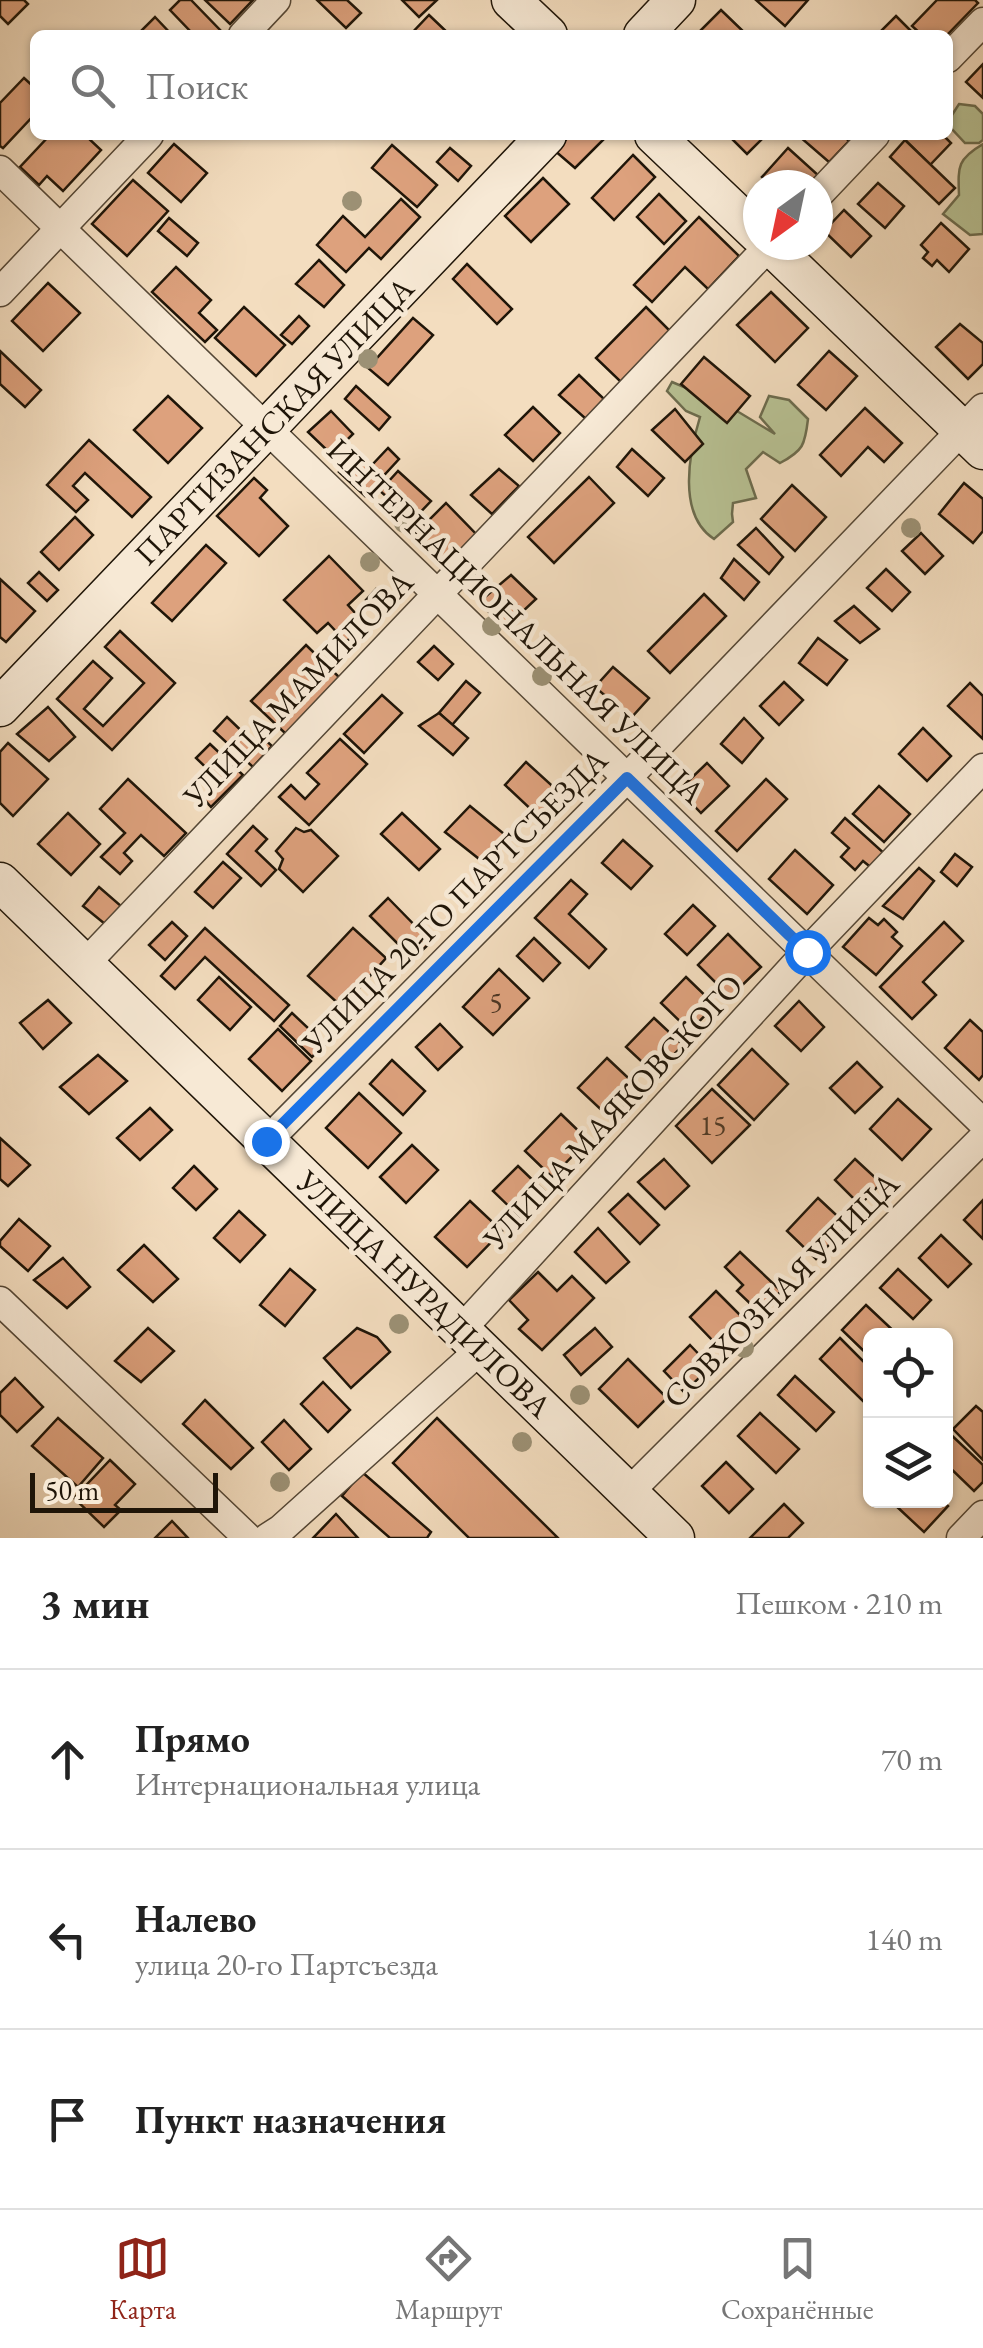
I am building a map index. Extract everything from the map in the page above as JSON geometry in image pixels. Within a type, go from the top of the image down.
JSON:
[{"type":"street","points":[[248,30],[276,0]]},
{"type":"street","points":[[511,0],[543,30]]},
{"type":"street","points":[[648,30],[676,0]]},
{"type":"street","points":[[953,53],[983,22]]},
{"type":"street","points":[[0,292],[144,140]]},
{"type":"street","name":"ПАРТИЗАНСКАЯ УЛИЦА","points":[[0,706],[542,140]]},
{"type":"street","points":[[659,140],[743,220]]},
{"type":"street","points":[[833,178],[870,140]]},
{"type":"street","name":"ИНТЕРНАЦИОНАЛЬНАЯ УЛИЦА","points":[[0,170],[983,1123]]},
{"type":"street","name":"УЛИЦА МАМИЛОВА","points":[[84,964],[756,260]]},
{"type":"street","points":[[787,260],[976,429]]},
{"type":"street","name":"УЛИЦА 20-ГО ПАРТСЪЕЗДА","points":[[266,1141],[976,429]]},
{"type":"street","name":"УЛИЦА МАЯКОВСКОГО","points":[[267,1538],[281,1530],[470,1340],[807,952],[983,768]]},
{"type":"street","name":"УЛИЦА НУРАДИЛОВА","points":[[0,882],[675,1538]]},
{"type":"street","name":"СОВХОЗНАЯ УЛИЦА","points":[[629,1492],[983,1138]]},
{"type":"street","points":[[0,1301],[248,1538]]},
{"type":"street","points":[[961,1538],[983,1515]]},
{"type":"green space","points":[[959,104],[975,106],[983,114],[983,140],[965,143],[953,130],[953,113]]},
{"type":"green space","points":[[983,144],[983,234],[970,235],[943,214],[959,195],[959,171],[964,159]]},
{"type":"green space","points":[[672,382],[727,405],[775,434],[760,417],[769,396],[789,400],[808,419],[804,441],[794,455],[780,463],[763,452],[746,469],[756,498],[733,503],[733,522],[714,539],[702,528],[690,499],[692,448],[700,417],[686,411],[667,391]]},
{"type":"building","points":[[0,0],[24,0],[28,4],[8,24],[0,16]]},
{"type":"building","points":[[180,0],[191,0],[220,30],[189,30],[170,10]]},
{"type":"building","points":[[205,0],[253,0],[230,24]]},
{"type":"building","points":[[317,0],[347,0],[361,13],[346,28]]},
{"type":"building","points":[[402,0],[437,0],[419,17]]},
{"type":"building","points":[[756,0],[808,0],[785,26]]},
{"type":"building","points":[[937,0],[978,3],[952,30],[916,30],[912,26]]},
{"type":"building","points":[[721,10],[742,30],[701,30]]},
{"type":"building","points":[[429,15],[445,30],[415,30]]},
{"type":"building","points":[[896,16],[910,30],[882,30]]},
{"type":"building","points":[[155,17],[167,30],[142,30]]},
{"type":"building","points":[[983,64],[983,98],[966,82]]},
{"type":"building","points":[[24,78],[30,83],[30,119],[3,148],[0,146],[0,103]]},
{"type":"building","points":[[45,140],[90,140],[101,150],[63,191],[47,176],[39,185],[20,167]]},
{"type":"building","points":[[565,140],[603,140],[575,168],[554,150]]},
{"type":"building","points":[[733,140],[761,140],[747,154]]},
{"type":"building","points":[[803,140],[848,140],[829,162]]},
{"type":"building","points":[[905,140],[951,143],[930,165]]},
{"type":"building","points":[[905,140],[955,188],[939,204],[890,157]]},
{"type":"building","points":[[174,144],[207,173],[181,202],[148,173]]},
{"type":"building","points":[[392,145],[437,185],[417,207],[372,168]]},
{"type":"building","points":[[450,148],[471,166],[458,181],[437,162]]},
{"type":"building","points":[[788,148],[812,170],[768,170]]},
{"type":"building","points":[[633,155],[655,177],[614,220],[592,198]]},
{"type":"building","points":[[543,178],[569,204],[531,242],[505,216]]},
{"type":"building","points":[[133,180],[168,211],[127,256],[92,224]]},
{"type":"building","points":[[878,183],[904,206],[885,228],[858,204]]},
{"type":"building","points":[[659,194],[686,221],[664,244],[637,217]]},
{"type":"building","points":[[401,199],[420,217],[381,259],[369,248],[346,272],[317,245],[343,216],[365,237]]},
{"type":"building","points":[[844,210],[871,236],[851,257],[833,240],[833,222]]},
{"type":"building","points":[[699,217],[739,256],[708,289],[685,267],[652,302],[634,285]]},
{"type":"building","points":[[169,218],[198,243],[187,256],[158,231]]},
{"type":"building","points":[[941,223],[969,249],[949,272],[937,260],[932,266],[923,258],[928,252],[921,245]]},
{"type":"building","points":[[319,260],[344,285],[324,307],[296,284]]},
{"type":"building","points":[[467,264],[512,309],[497,324],[453,279]]},
{"type":"building","points":[[176,267],[211,300],[199,313],[217,330],[205,342],[152,292]]},
{"type":"building","points":[[48,283],[80,313],[43,351],[12,321]]},
{"type":"building","points":[[771,292],[808,328],[775,362],[737,325]]},
{"type":"building","points":[[244,307],[285,345],[256,376],[215,338]]},
{"type":"building","points":[[646,307],[670,331],[621,382],[596,358]]},
{"type":"building","points":[[299,316],[309,326],[292,344],[281,335]]},
{"type":"building","points":[[413,318],[433,335],[388,385],[368,368]]},
{"type":"building","points":[[960,324],[983,343],[983,364],[968,379],[936,347]]},
{"type":"building","points":[[0,351],[41,390],[25,407],[0,384]]},
{"type":"building","points":[[829,351],[857,376],[826,410],[798,385]]},
{"type":"building","points":[[704,357],[750,396],[727,423],[681,384]]},
{"type":"building","points":[[579,375],[604,399],[586,419],[559,395]]},
{"type":"building","points":[[356,386],[390,417],[379,430],[345,399]]},
{"type":"building","points":[[168,396],[202,428],[168,463],[134,430]]},
{"type":"building","points":[[533,407],[560,433],[533,461],[505,435]]},
{"type":"building","points":[[865,408],[902,443],[884,462],[868,447],[841,476],[820,455]]},
{"type":"building","points":[[675,409],[703,444],[685,462],[652,430]]},
{"type":"building","points":[[331,411],[353,434],[332,455],[308,432]]},
{"type":"building","points":[[89,440],[151,497],[132,517],[85,473],[73,486],[88,500],[76,512],[47,485]]},
{"type":"building","points":[[388,448],[399,459],[365,496],[339,472],[357,452],[371,466]]},
{"type":"building","points":[[632,449],[664,478],[648,496],[617,467]]},
{"type":"building","points":[[499,469],[519,486],[492,514],[471,495]]},
{"type":"building","points":[[398,471],[431,501],[413,520],[380,491]]},
{"type":"building","points":[[589,477],[614,503],[554,563],[528,537]]},
{"type":"building","points":[[254,478],[267,490],[260,498],[288,526],[259,556],[217,516]]},
{"type":"building","points":[[964,483],[983,499],[983,531],[973,543],[939,514]]},
{"type":"building","points":[[792,485],[826,517],[795,551],[761,519]]},
{"type":"building","points":[[446,503],[478,536],[446,568],[413,536]]},
{"type":"building","points":[[75,517],[93,535],[59,570],[41,552]]},
{"type":"building","points":[[756,528],[783,557],[769,574],[738,545]]},
{"type":"building","points":[[921,533],[943,556],[925,574],[902,551]]},
{"type":"building","points":[[206,545],[226,563],[172,621],[152,603]]},
{"type":"building","points":[[329,556],[363,591],[348,605],[365,624],[346,642],[328,623],[317,633],[284,600]]},
{"type":"building","points":[[734,559],[759,582],[744,600],[721,578]]},
{"type":"building","points":[[886,569],[910,592],[892,611],[867,588]]},
{"type":"building","points":[[39,572],[58,590],[47,601],[28,583]]},
{"type":"building","points":[[511,575],[536,599],[505,628],[479,602]]},
{"type":"building","points":[[0,579],[35,611],[6,642],[0,637]]},
{"type":"building","points":[[376,589],[389,602],[379,613],[366,600]]},
{"type":"building","points":[[704,594],[726,616],[670,673],[648,651]]},
{"type":"building","points":[[854,606],[879,629],[860,643],[835,621]]},
{"type":"building","points":[[120,631],[175,683],[112,750],[57,699],[93,661],[112,678],[84,709],[103,726],[144,683],[105,647]]},
{"type":"building","points":[[818,638],[847,660],[827,685],[799,663]]},
{"type":"building","points":[[306,645],[341,679],[286,734],[251,701]]},
{"type":"building","points":[[434,646],[453,664],[438,680],[418,662]]},
{"type":"building","points":[[613,667],[649,698],[631,718],[595,687]]},
{"type":"building","points":[[466,681],[480,693],[452,725],[439,713]]},
{"type":"building","points":[[784,682],[803,700],[779,725],[760,706]]},
{"type":"building","points":[[970,683],[983,696],[983,739],[948,706]]},
{"type":"building","points":[[382,695],[402,713],[364,753],[344,734]]},
{"type":"building","points":[[48,707],[75,737],[49,761],[17,734]]},
{"type":"building","points":[[439,713],[468,738],[453,755],[419,726]]},
{"type":"building","points":[[227,717],[254,743],[261,736],[272,746],[253,767],[214,731]]},
{"type":"building","points":[[744,718],[763,738],[742,763],[721,744]]},
{"type":"building","points":[[923,728],[951,756],[927,781],[899,754]]},
{"type":"building","points":[[340,739],[367,764],[309,825],[279,797],[291,785],[305,799],[319,784],[307,773]]},
{"type":"building","points":[[8,743],[48,779],[13,816],[0,803],[0,752]]},
{"type":"building","points":[[210,744],[243,775],[211,807],[202,797],[219,780],[196,758]]},
{"type":"building","points":[[526,762],[559,792],[538,816],[505,785]]},
{"type":"building","points":[[707,763],[729,786],[701,813],[679,790]]},
{"type":"building","points":[[128,779],[186,833],[164,856],[141,835],[124,853],[132,861],[120,874],[101,857],[125,833],[100,809]]},
{"type":"building","points":[[766,779],[787,799],[737,851],[716,831]]},
{"type":"building","points":[[879,786],[910,814],[884,842],[853,814]]},
{"type":"building","points":[[470,806],[509,838],[483,862],[445,832]]},
{"type":"building","points":[[68,813],[100,844],[71,875],[38,844]]},
{"type":"building","points":[[402,813],[440,849],[419,870],[381,834]]},
{"type":"building","points":[[845,818],[886,855],[873,869],[863,861],[855,870],[841,857],[849,848],[832,833]]},
{"type":"building","points":[[253,826],[267,839],[256,851],[276,870],[261,886],[227,854]]},
{"type":"building","points":[[296,828],[311,830],[338,856],[303,892],[279,869],[283,859],[276,851]]},
{"type":"building","points":[[623,840],[652,866],[631,889],[602,863]]},
{"type":"building","points":[[795,850],[833,885],[807,914],[769,879]]},
{"type":"building","points":[[955,854],[972,867],[957,886],[941,872]]},
{"type":"building","points":[[223,862],[241,878],[213,908],[195,892]]},
{"type":"building","points":[[919,868],[934,881],[903,919],[883,906]]},
{"type":"building","points":[[571,880],[587,894],[569,914],[606,949],[589,968],[535,918]]},
{"type":"building","points":[[99,887],[121,906],[105,924],[83,906]]},
{"type":"building","points":[[388,898],[431,942],[413,959],[370,916]]},
{"type":"building","points":[[693,905],[715,926],[687,955],[665,934]]},
{"type":"building","points":[[869,918],[878,925],[884,919],[897,932],[892,937],[902,946],[876,975],[843,947]]},
{"type":"building","points":[[172,922],[187,936],[165,960],[149,945]]},
{"type":"building","points":[[944,922],[963,941],[923,982],[936,995],[912,1019],[880,987]]},
{"type":"building","points":[[205,928],[289,1005],[274,1021],[205,957],[175,989],[161,976]]},
{"type":"building","points":[[353,928],[386,958],[342,1007],[308,976]]},
{"type":"building","points":[[728,934],[761,967],[730,997],[698,965]]},
{"type":"building","points":[[534,938],[560,963],[543,981],[517,956]]},
{"type":"building","points":[[499,969],[529,998],[493,1035],[463,1007]]},
{"type":"building","points":[[219,977],[251,1007],[230,1030],[198,1000]]},
{"type":"building","points":[[686,977],[715,1005],[690,1031],[661,1003]]},
{"type":"building","points":[[48,1000],[71,1023],[43,1049],[20,1023]]},
{"type":"building","points":[[799,1001],[824,1027],[801,1051],[775,1026]]},
{"type":"building","points":[[292,1013],[325,1044],[312,1057],[280,1026]]},
{"type":"building","points":[[654,1018],[683,1045],[655,1074],[626,1047]]},
{"type":"building","points":[[970,1020],[983,1032],[983,1075],[979,1080],[945,1048]]},
{"type":"building","points":[[440,1024],[462,1047],[438,1070],[416,1047]]},
{"type":"building","points":[[278,1029],[311,1061],[282,1091],[249,1059]]},
{"type":"building","points":[[752,1049],[788,1084],[754,1120],[718,1085]]},
{"type":"building","points":[[98,1055],[127,1081],[89,1114],[60,1087]]},
{"type":"building","points":[[607,1058],[640,1089],[611,1119],[578,1088]]},
{"type":"building","points":[[392,1060],[425,1091],[403,1115],[370,1084]]},
{"type":"building","points":[[857,1062],[882,1087],[855,1113],[830,1088]]},
{"type":"building","points":[[712,1089],[750,1125],[712,1163],[676,1126]]},
{"type":"building","points":[[359,1093],[401,1133],[368,1168],[326,1128]]},
{"type":"building","points":[[898,1099],[931,1129],[902,1160],[870,1129]]},
{"type":"building","points":[[150,1108],[172,1130],[140,1160],[117,1138]]},
{"type":"building","points":[[561,1114],[588,1140],[552,1177],[525,1151]]},
{"type":"building","points":[[0,1138],[30,1165],[8,1186],[0,1179]]},
{"type":"building","points":[[412,1145],[438,1170],[406,1203],[380,1177]]},
{"type":"building","points":[[664,1159],[689,1186],[665,1209],[638,1182]]},
{"type":"building","points":[[855,1159],[881,1183],[860,1205],[835,1180]]},
{"type":"building","points":[[194,1166],[217,1189],[196,1210],[173,1188]]},
{"type":"building","points":[[518,1166],[544,1191],[520,1217],[493,1191]]},
{"type":"building","points":[[628,1194],[659,1225],[640,1244],[609,1212]]},
{"type":"building","points":[[818,1198],[847,1225],[816,1259],[787,1231]]},
{"type":"building","points":[[983,1200],[983,1239],[964,1220]]},
{"type":"building","points":[[470,1201],[502,1231],[467,1267],[435,1237]]},
{"type":"building","points":[[239,1211],[265,1235],[240,1262],[214,1238]]},
{"type":"building","points":[[19,1219],[50,1246],[28,1271],[0,1246]]},
{"type":"building","points":[[598,1228],[629,1262],[606,1283],[575,1252]]},
{"type":"building","points":[[941,1235],[971,1264],[948,1287],[919,1258]]},
{"type":"building","points":[[144,1245],[178,1279],[153,1302],[118,1270]]},
{"type":"building","points":[[740,1252],[781,1291],[760,1313],[737,1291],[743,1285],[725,1267]]},
{"type":"building","points":[[63,1258],[90,1287],[67,1308],[34,1280]]},
{"type":"building","points":[[290,1269],[315,1290],[285,1326],[260,1305]]},
{"type":"building","points":[[898,1269],[931,1300],[913,1319],[880,1288]]},
{"type":"building","points":[[538,1272],[557,1291],[572,1276],[594,1298],[542,1350],[519,1329],[528,1320],[509,1300]]},
{"type":"building","points":[[716,1291],[743,1318],[716,1344],[690,1317]]},
{"type":"building","points":[[866,1305],[890,1328],[863,1328],[863,1350],[842,1330]]},
{"type":"building","points":[[148,1328],[174,1351],[141,1382],[115,1361]]},
{"type":"building","points":[[357,1328],[377,1337],[390,1352],[351,1388],[324,1358]]},
{"type":"building","points":[[595,1328],[612,1347],[581,1375],[564,1355]]},
{"type":"building","points":[[840,1338],[863,1361],[863,1401],[820,1359]]},
{"type":"building","points":[[690,1345],[711,1367],[684,1392],[664,1371]]},
{"type":"building","points":[[628,1359],[667,1398],[638,1427],[599,1389]]},
{"type":"building","points":[[795,1376],[834,1412],[816,1431],[778,1395]]},
{"type":"building","points":[[15,1378],[43,1407],[17,1432],[0,1415],[0,1393]]},
{"type":"building","points":[[323,1382],[350,1410],[328,1432],[301,1404]]},
{"type":"building","points":[[205,1400],[253,1448],[231,1469],[183,1424]]},
{"type":"building","points":[[976,1406],[983,1412],[983,1460],[953,1429]]},
{"type":"building","points":[[760,1413],[799,1449],[776,1473],[738,1436]]},
{"type":"building","points":[[58,1418],[103,1458],[78,1487],[32,1446]]},
{"type":"building","points":[[437,1418],[558,1538],[469,1538],[393,1463]]},
{"type":"building","points":[[284,1420],[311,1449],[289,1470],[262,1442]]},
{"type":"building","points":[[953,1437],[983,1465],[983,1482],[974,1491],[953,1471]]},
{"type":"building","points":[[110,1460],[135,1484],[115,1505],[121,1510],[104,1527],[74,1498]]},
{"type":"building","points":[[726,1462],[753,1489],[729,1513],[702,1486]]},
{"type":"building","points":[[362,1472],[431,1532],[427,1538],[390,1538],[342,1496]]},
{"type":"building","points":[[784,1504],[803,1523],[788,1538],[750,1538]]},
{"type":"building","points":[[898,1508],[946,1508],[924,1532]]},
{"type":"building","points":[[336,1514],[358,1538],[313,1538]]},
{"type":"building","points":[[172,1521],[188,1538],[155,1538]]},
{"type":"route","points":[[266,1141],[627,778],[807,952]]}]
